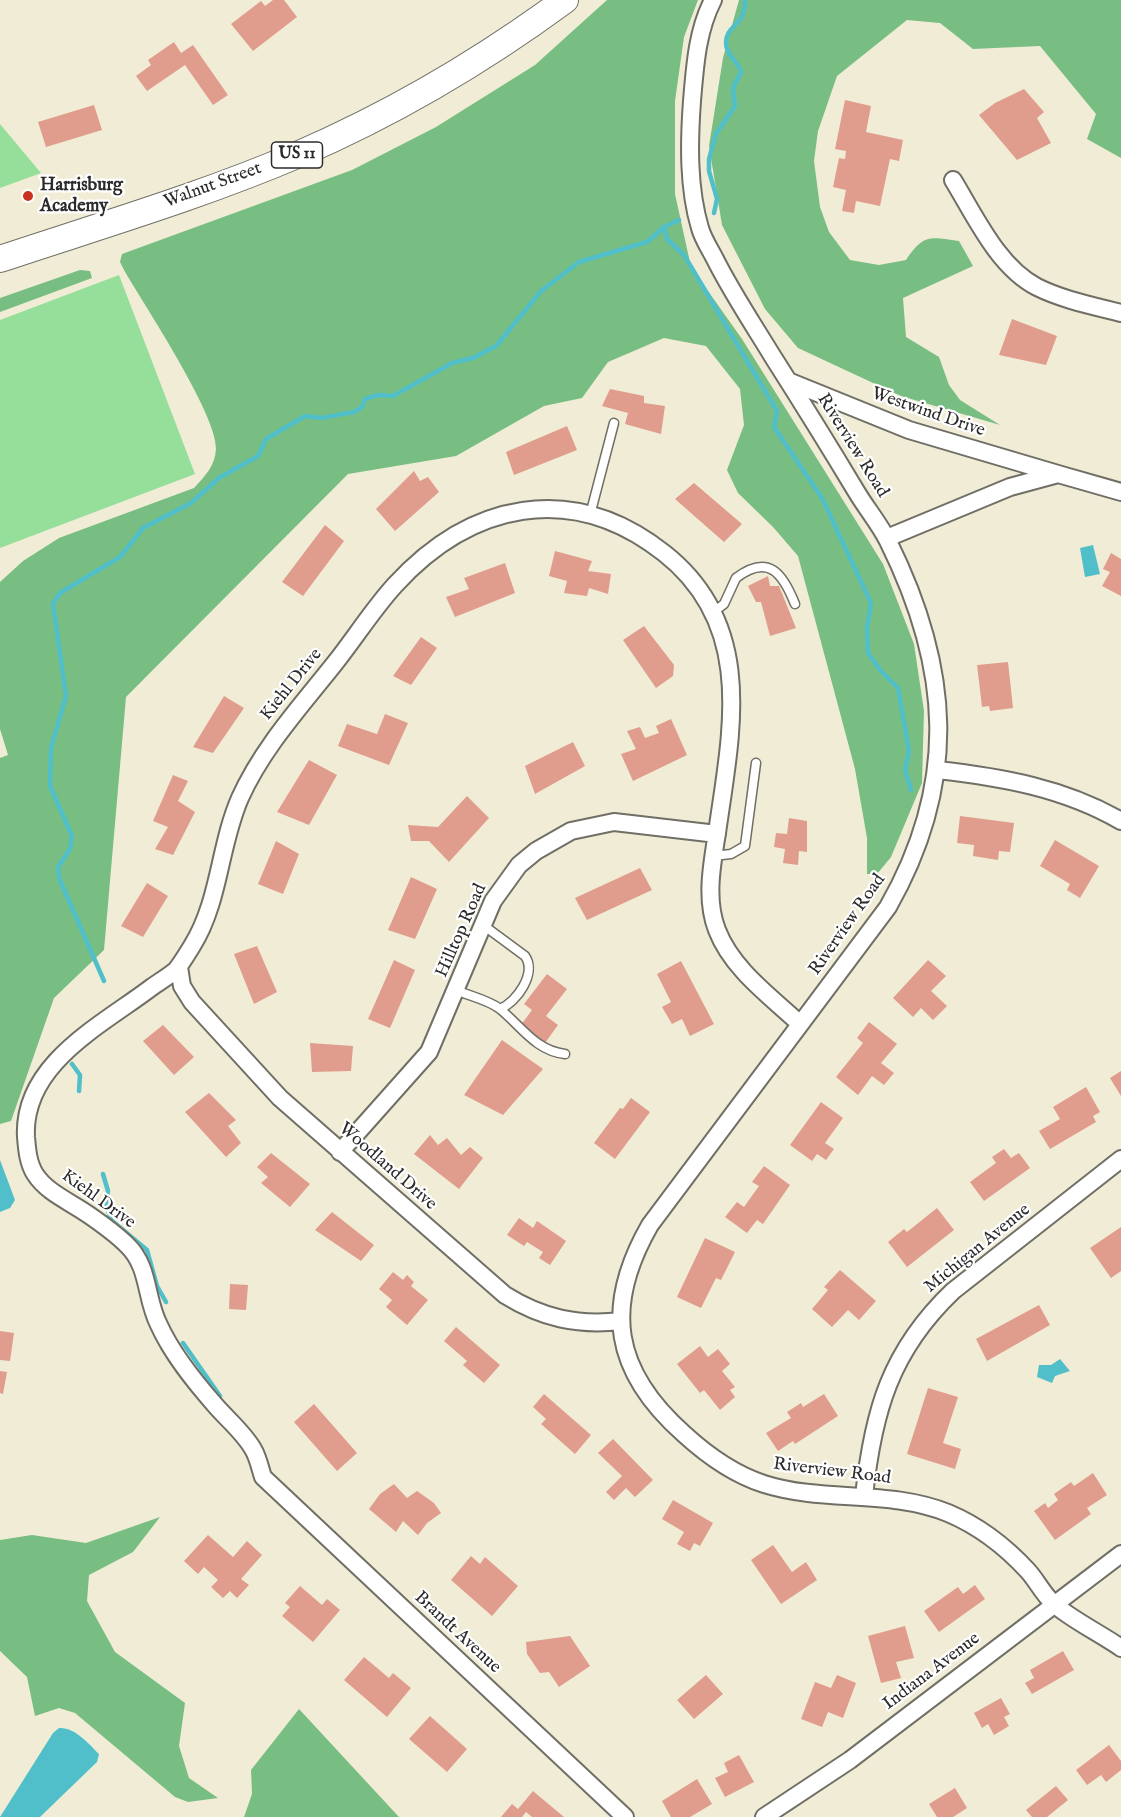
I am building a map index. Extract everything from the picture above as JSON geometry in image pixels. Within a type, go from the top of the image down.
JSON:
[{"type":"main road","name":"Walnut Street","points":[[2,258],[242,177],[335,137],[451,75],[561,1]]},
{"type":"street","name":"Riverview Road","points":[[713,0],[700,34],[695,60],[690,122],[691,172],[699,226],[730,288],[887,538],[918,613],[934,671],[938,704],[937,770],[931,802],[908,871],[888,907],[650,1225],[633,1254],[626,1274],[621,1321],[624,1346],[640,1384],[673,1424],[705,1453],[723,1465],[766,1484],[829,1494],[864,1496],[920,1504],[972,1524],[1013,1555],[1054,1604],[1121,1648]]},
{"type":"street","points":[[953,180],[998,251],[1030,283],[1121,314]]},
{"type":"street","name":"Westwind Drive","points":[[788,381],[909,430],[1121,492]]},
{"type":"street","points":[[887,538],[1010,487],[1058,474]]},
{"type":"street","name":"Kiehl Drive","points":[[263,1477],[254,1450],[196,1384],[159,1328],[139,1257],[88,1214],[45,1187],[28,1161],[25,1132],[27,1115],[34,1093],[47,1070],[83,1039],[179,967],[203,926],[213,900],[233,818],[253,772],[283,727],[398,582],[434,548],[489,518],[530,510],[555,510],[590,515],[638,535],[665,554],[697,588],[712,613],[729,657],[733,696],[710,896],[718,934],[745,973],[800,1024]]},
{"type":"street","points":[[937,770],[988,775],[1028,784],[1084,802],[1121,821]]},
{"type":"street","name":"Hilltop Road","points":[[340,1152],[422,1061],[441,1027],[493,901],[519,865],[536,850],[571,831],[614,822],[717,834]]},
{"type":"street","name":"Woodland Drive","points":[[179,967],[182,986],[207,1021],[280,1098],[505,1295],[529,1310],[580,1324],[621,1321]]},
{"type":"street","name":"Michigan Avenue","points":[[864,1496],[869,1447],[878,1412],[897,1362],[929,1314],[961,1284],[1121,1160]]},
{"type":"street","name":"Brandt Avenue","points":[[263,1477],[625,1817]]},
{"type":"street","name":"Indiana Avenue","points":[[764,1817],[850,1760],[1121,1554]]},
{"type":"lane","points":[[590,515],[614,423]]},
{"type":"lane","points":[[712,613],[724,604],[736,578],[758,567],[770,567],[777,571],[786,582],[795,604]]},
{"type":"lane","points":[[713,856],[731,854],[745,846],[756,763]]},
{"type":"lane","points":[[483,925],[525,956],[530,963],[530,970],[514,999],[500,1009]]},
{"type":"lane","points":[[456,990],[500,1009],[527,1036],[552,1053],[565,1054]]},
{"type":"green space","points":[[607,0],[698,0],[684,37],[675,101],[675,194],[691,267],[742,339],[883,564],[914,644],[924,711],[922,783],[891,857],[877,874],[867,874],[867,838],[855,769],[798,556],[773,527],[738,493],[727,470],[744,425],[740,389],[706,346],[664,338],[608,362],[582,398],[544,406],[456,456],[348,474],[126,697],[104,950],[54,998],[11,1121],[0,1124],[0,758],[8,755],[0,729],[0,582],[23,561],[59,538],[194,488],[209,470],[214,461],[216,449],[205,411],[193,386],[124,270],[120,262],[122,254],[352,170],[436,127],[535,65]]},
{"type":"green space","points":[[739,0],[1121,0],[1121,158],[1087,139],[1096,114],[1040,46],[973,49],[940,23],[907,20],[837,76],[818,131],[814,161],[820,207],[829,232],[850,260],[879,265],[906,260],[918,246],[928,239],[959,241],[973,266],[903,298],[906,337],[939,357],[949,385],[960,400],[1000,425],[901,396],[798,348],[765,309],[722,225],[709,146],[723,58]]},
{"type":"green space","points":[[0,124],[41,173],[0,188]]},
{"type":"green space","points":[[80,270],[90,271],[92,278],[0,312],[0,298]]},
{"type":"green space","points":[[119,275],[195,474],[0,548],[0,320]]},
{"type":"green space","points":[[160,1517],[133,1552],[89,1575],[87,1601],[115,1652],[185,1703],[179,1746],[189,1778],[218,1798],[188,1802],[175,1797],[75,1713],[59,1708],[35,1716],[27,1677],[0,1651],[0,1540],[32,1535],[86,1543]]},
{"type":"green space","points":[[299,1709],[399,1817],[244,1817],[252,1794],[251,1770]]},
{"type":"water","points":[[1093,545],[1100,574],[1085,577],[1080,548]]},
{"type":"water","points":[[0,1160],[15,1200],[10,1208],[0,1212]]},
{"type":"water","points":[[1060,1359],[1070,1371],[1055,1376],[1052,1383],[1037,1377],[1039,1365],[1051,1365]]},
{"type":"water","points":[[59,1728],[71,1730],[86,1741],[99,1754],[97,1762],[40,1817],[0,1817],[53,1733]]},
{"type":"building","points":[[273,0],[284,0],[297,17],[253,51],[231,24],[261,1],[265,6]]},
{"type":"building","points":[[174,42],[181,53],[193,45],[228,95],[213,105],[185,65],[147,91],[136,76],[151,65],[148,60]]},
{"type":"building","points":[[1024,89],[1044,112],[1037,118],[1051,143],[1017,160],[979,115],[995,103]]},
{"type":"building","points":[[845,100],[871,106],[866,132],[903,140],[899,161],[890,159],[880,206],[856,201],[854,213],[842,211],[846,190],[833,187],[839,158],[845,159],[846,151],[835,149]]},
{"type":"building","points":[[94,105],[102,130],[46,147],[38,122]]},
{"type":"building","points":[[1012,319],[1057,336],[1046,365],[999,355]]},
{"type":"building","points":[[610,389],[644,396],[644,403],[665,406],[661,434],[625,424],[628,413],[602,406]]},
{"type":"building","points":[[567,426],[577,450],[514,475],[506,452]]},
{"type":"building","points":[[414,471],[420,481],[428,477],[439,492],[395,531],[376,509]]},
{"type":"building","points":[[694,483],[742,524],[724,542],[675,499]]},
{"type":"building","points":[[325,525],[344,541],[303,596],[282,582]]},
{"type":"building","points":[[555,551],[592,561],[588,571],[611,574],[608,594],[589,588],[587,596],[564,593],[567,581],[549,576]]},
{"type":"building","points":[[1111,553],[1121,559],[1121,596],[1102,586],[1110,572],[1103,569]]},
{"type":"building","points":[[505,563],[515,593],[455,617],[446,597],[469,589],[464,578]]},
{"type":"building","points":[[768,576],[770,586],[779,586],[796,628],[770,636],[761,602],[756,602],[748,586]]},
{"type":"building","points":[[644,626],[674,665],[673,676],[656,688],[623,640]]},
{"type":"building","points":[[421,637],[437,648],[411,685],[393,676]]},
{"type":"building","points":[[1008,662],[1013,708],[990,711],[989,706],[982,707],[977,665]]},
{"type":"building","points":[[224,696],[244,708],[213,753],[193,747]]},
{"type":"building","points":[[385,714],[408,723],[389,765],[338,746],[347,724],[377,734]]},
{"type":"building","points":[[671,719],[687,755],[633,781],[621,754],[636,749],[627,731],[640,727],[645,738],[659,733],[656,726]]},
{"type":"building","points":[[573,742],[585,766],[535,794],[525,766]]},
{"type":"building","points":[[309,760],[337,775],[309,825],[277,812]]},
{"type":"building","points":[[173,775],[188,781],[178,801],[195,812],[173,855],[155,849],[168,827],[153,821]]},
{"type":"building","points":[[467,796],[489,818],[449,862],[429,841],[411,841],[408,825],[438,827]]},
{"type":"building","points":[[960,816],[1014,823],[1010,852],[999,851],[998,860],[973,856],[974,845],[957,843]]},
{"type":"building","points":[[789,818],[807,821],[807,852],[799,851],[798,865],[783,863],[785,849],[774,847],[776,833],[787,834]]},
{"type":"building","points":[[1055,840],[1099,866],[1080,898],[1067,890],[1070,884],[1040,866]]},
{"type":"building","points":[[276,841],[299,854],[283,894],[258,884]]},
{"type":"building","points":[[640,868],[652,890],[587,920],[575,898]]},
{"type":"building","points":[[411,877],[437,889],[415,939],[388,930]]},
{"type":"building","points":[[147,883],[168,896],[143,937],[121,926]]},
{"type":"building","points":[[257,946],[277,992],[254,1004],[234,954]]},
{"type":"building","points":[[394,960],[415,970],[390,1028],[368,1019]]},
{"type":"building","points":[[928,960],[946,976],[931,991],[947,1006],[933,1020],[921,1008],[913,1017],[893,998]]},
{"type":"building","points":[[681,961],[714,1024],[690,1036],[682,1019],[672,1024],[662,1007],[671,1002],[657,974]]},
{"type":"building","points":[[547,974],[567,989],[546,1016],[558,1025],[545,1043],[521,1025],[532,1010],[524,1004]]},
{"type":"building","points":[[869,1022],[897,1044],[881,1063],[894,1073],[884,1085],[872,1076],[858,1095],[836,1077],[863,1043],[857,1038]]},
{"type":"building","points":[[163,1025],[194,1057],[174,1075],[143,1041]]},
{"type":"building","points":[[502,1040],[543,1069],[503,1115],[464,1095]]},
{"type":"building","points":[[310,1043],[353,1046],[351,1071],[312,1072]]},
{"type":"building","points":[[1121,1071],[1121,1096],[1110,1078]]},
{"type":"building","points":[[1086,1087],[1100,1112],[1093,1116],[1096,1122],[1050,1149],[1039,1131],[1060,1119],[1053,1107]]},
{"type":"building","points":[[209,1093],[236,1120],[228,1126],[241,1143],[226,1157],[185,1112]]},
{"type":"building","points":[[631,1098],[650,1112],[615,1159],[594,1143],[620,1108],[623,1109]]},
{"type":"building","points":[[821,1102],[843,1118],[825,1143],[834,1149],[826,1160],[817,1154],[812,1161],[790,1145]]},
{"type":"building","points":[[430,1135],[438,1145],[447,1138],[461,1155],[470,1147],[483,1158],[459,1189],[414,1154]]},
{"type":"building","points":[[1004,1149],[1011,1158],[1019,1153],[1030,1168],[984,1201],[970,1182],[996,1163],[992,1157]]},
{"type":"building","points":[[271,1153],[310,1184],[290,1207],[261,1183],[268,1177],[257,1167]]},
{"type":"building","points":[[764,1166],[790,1185],[763,1224],[757,1220],[747,1233],[725,1217],[737,1202],[744,1207],[759,1186],[752,1182]]},
{"type":"building","points":[[937,1208],[954,1230],[907,1267],[888,1242],[904,1229],[907,1232]]},
{"type":"building","points":[[332,1212],[374,1245],[361,1261],[315,1230]]},
{"type":"building","points":[[519,1218],[533,1228],[537,1221],[566,1241],[550,1265],[539,1258],[543,1252],[527,1242],[524,1246],[507,1235]]},
{"type":"building","points":[[1121,1227],[1121,1271],[1111,1278],[1090,1248]]},
{"type":"building","points":[[705,1238],[735,1252],[721,1280],[716,1278],[701,1308],[677,1297]]},
{"type":"building","points":[[840,1270],[876,1301],[859,1320],[848,1310],[832,1327],[812,1309],[828,1290],[824,1287]]},
{"type":"building","points":[[393,1272],[403,1280],[407,1275],[414,1282],[411,1286],[428,1300],[407,1325],[386,1307],[392,1300],[379,1289]]},
{"type":"building","points":[[230,1284],[248,1285],[246,1310],[229,1309]]},
{"type":"building","points":[[1039,1305],[1050,1325],[987,1361],[976,1339]]},
{"type":"building","points":[[456,1327],[500,1365],[484,1383],[463,1365],[467,1361],[444,1341]]},
{"type":"building","points":[[0,1331],[14,1333],[10,1361],[0,1360]]},
{"type":"building","points":[[700,1346],[708,1357],[718,1349],[730,1364],[722,1371],[735,1387],[730,1390],[735,1397],[720,1410],[704,1390],[700,1393],[677,1364]]},
{"type":"building","points":[[0,1371],[7,1372],[3,1394],[0,1393]]},
{"type":"building","points":[[928,1388],[958,1397],[943,1443],[961,1449],[955,1469],[907,1454]]},
{"type":"building","points":[[544,1394],[591,1435],[575,1454],[541,1424],[546,1419],[533,1407]]},
{"type":"building","points":[[824,1394],[838,1416],[795,1444],[793,1441],[778,1451],[766,1433],[791,1418],[787,1412],[801,1403],[803,1407]]},
{"type":"building","points":[[314,1404],[357,1453],[337,1471],[294,1422]]},
{"type":"building","points":[[613,1439],[653,1480],[635,1497],[626,1488],[614,1500],[606,1492],[622,1476],[598,1453]]},
{"type":"building","points":[[1093,1473],[1107,1495],[1087,1508],[1091,1514],[1055,1540],[1034,1511],[1045,1503],[1048,1508],[1058,1500],[1054,1494],[1071,1482],[1074,1486]]},
{"type":"building","points":[[394,1484],[407,1498],[417,1491],[434,1503],[441,1513],[427,1523],[418,1535],[403,1521],[396,1532],[369,1509],[380,1494]]},
{"type":"building","points":[[673,1500],[713,1523],[700,1546],[694,1543],[690,1551],[677,1544],[684,1532],[662,1519]]},
{"type":"building","points":[[208,1535],[233,1557],[247,1541],[262,1555],[241,1579],[249,1585],[237,1598],[230,1591],[223,1598],[211,1587],[218,1580],[204,1567],[198,1574],[184,1561]]},
{"type":"building","points":[[773,1545],[792,1572],[806,1562],[817,1580],[781,1604],[751,1560]]},
{"type":"building","points":[[471,1556],[480,1564],[485,1557],[518,1586],[492,1616],[451,1580]]},
{"type":"building","points":[[975,1585],[985,1599],[939,1632],[924,1611],[958,1587],[963,1594]]},
{"type":"building","points":[[300,1586],[322,1605],[327,1599],[340,1610],[313,1642],[282,1616],[290,1607],[285,1603]]},
{"type":"building","points":[[905,1626],[914,1658],[896,1662],[901,1678],[881,1683],[868,1636]]},
{"type":"building","points":[[570,1636],[590,1666],[559,1687],[549,1672],[540,1673],[527,1654],[526,1642]]},
{"type":"building","points":[[1063,1651],[1074,1670],[1032,1694],[1025,1683],[1034,1678],[1030,1670]]},
{"type":"building","points":[[364,1657],[389,1678],[393,1673],[411,1688],[387,1717],[344,1680]]},
{"type":"building","points":[[706,1675],[723,1694],[694,1719],[677,1700]]},
{"type":"building","points":[[837,1675],[856,1683],[843,1718],[828,1712],[822,1727],[801,1719],[815,1682],[831,1688]]},
{"type":"building","points":[[1001,1698],[1010,1714],[1004,1717],[1009,1726],[994,1735],[988,1724],[982,1728],[974,1713]]},
{"type":"building","points":[[430,1716],[467,1749],[447,1772],[409,1739]]},
{"type":"building","points":[[1109,1745],[1121,1761],[1121,1770],[1106,1782],[1101,1775],[1087,1785],[1076,1770]]},
{"type":"building","points":[[739,1755],[754,1782],[725,1797],[715,1778],[728,1772],[724,1763]]},
{"type":"building","points":[[697,1779],[712,1804],[690,1817],[671,1817],[662,1801]]},
{"type":"building","points":[[1056,1786],[1068,1800],[1047,1817],[1032,1817],[1026,1810]]},
{"type":"building","points":[[955,1788],[967,1808],[953,1817],[937,1817],[929,1804]]},
{"type":"building","points":[[533,1791],[564,1817],[532,1817],[526,1812],[522,1817],[501,1817],[512,1804],[518,1809]]},
{"type":"waterway","points":[[714,213],[717,199],[709,171],[709,159],[716,134],[735,106],[733,88],[741,72],[728,51],[726,43],[729,32],[742,15],[745,0]]},
{"type":"waterway","points":[[104,981],[59,878],[58,867],[70,849],[72,836],[50,786],[51,748],[66,696],[53,604],[60,593],[120,557],[143,528],[191,503],[219,478],[258,456],[266,439],[305,416],[321,418],[354,412],[362,407],[365,399],[378,395],[393,396],[452,363],[473,358],[496,346],[541,291],[579,262],[647,242],[664,227],[679,220]]},
{"type":"waterway","points":[[664,227],[667,239],[684,255],[777,411],[774,427],[822,498],[871,603],[867,628],[868,653],[880,670],[898,688],[909,751],[905,770],[911,790]]},
{"type":"waterway","points":[[72,1064],[80,1075],[79,1091]]},
{"type":"waterway","points":[[103,1174],[108,1191],[106,1204],[111,1220],[147,1250],[157,1286],[166,1302]]},
{"type":"waterway","points":[[183,1343],[220,1396]]},
{"type":"place","name":"Harrisburg Academy","points":[[28,196]]}]
